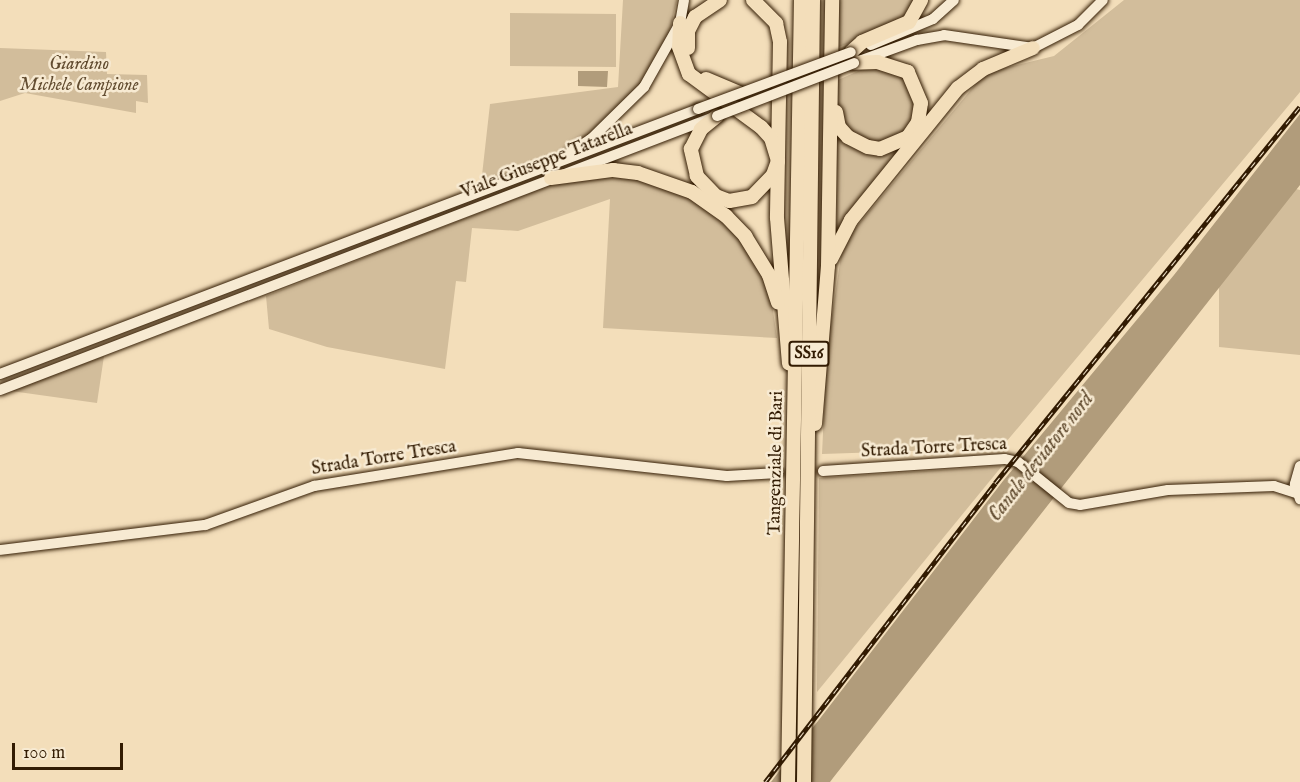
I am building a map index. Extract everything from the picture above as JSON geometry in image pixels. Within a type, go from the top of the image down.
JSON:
[{"type":"highway","points":[[720,0],[695,17],[688,32],[690,58],[706,80],[739,93]]},
{"type":"highway","name":"SS16","points":[[753,0],[777,23],[780,42],[777,218],[785,333],[796,405]]},
{"type":"highway","name":"Tangenziale di Bari","points":[[788,779],[801,0]]},
{"type":"highway","name":"Tangenziale di Bari","points":[[804,782],[813,0]]},
{"type":"highway","points":[[832,82],[839,127],[857,144],[880,149],[908,137],[918,122],[921,103],[908,72],[878,62],[852,57],[862,42],[909,22],[921,0]]},
{"type":"highway","points":[[808,446],[817,418],[828,266],[833,4]]},
{"type":"highway","points":[[680,23],[680,47],[689,74],[761,127],[771,138],[778,160],[773,175],[752,197],[729,201],[716,196],[697,176],[692,149],[701,129],[717,116]]},
{"type":"highway","points":[[828,266],[851,220],[958,88],[982,69],[1033,48]]},
{"type":"highway","points":[[551,178],[613,170],[638,173],[673,183],[709,203],[746,236],[759,256],[775,293],[785,333]]},
{"type":"main road","points":[[555,163],[627,107],[658,67],[680,23],[684,0]]},
{"type":"main road","name":"Viale Giuseppe Tatarella","points":[[0,390],[717,116],[933,20],[954,0]]},
{"type":"main road","name":"Viale Giuseppe Tatarella","points":[[0,374],[739,93],[852,57],[937,36],[1033,48],[1057,39],[1077,25],[1103,0]]},
{"type":"main road","name":"Strada Torre Tresca","points":[[0,550],[205,525],[314,486],[518,453],[721,475],[778,473]]},
{"type":"main road","name":"Strada Torre Tresca","points":[[823,471],[1005,459],[1017,462],[1069,503],[1092,504],[1153,492],[1274,486]]},
{"type":"main road","points":[[1274,486],[1298,470]]},
{"type":"main road","points":[[1274,486],[1298,496],[1298,470]]},
{"type":"green space","points":[[623,0],[677,0],[668,37],[651,70],[613,117],[572,147],[481,184],[490,104],[618,87]]},
{"type":"green space","points":[[839,0],[917,0],[908,19],[839,47]]},
{"type":"green space","points":[[1124,0],[1300,0],[1300,92],[1001,448],[822,454],[827,348],[843,243],[985,73],[1054,56]]},
{"type":"green space","points":[[510,13],[616,14],[616,67],[510,66]]},
{"type":"green space","name":"Giardino Michele Campione","points":[[0,48],[106,52],[107,74],[147,75],[148,103],[136,101],[136,113],[25,93],[0,101]]},
{"type":"green space","points":[[872,65],[905,77],[918,109],[907,133],[877,145],[867,142],[845,127],[838,110],[838,80]]},
{"type":"green space","points":[[837,131],[851,145],[908,142],[837,233]]},
{"type":"green space","points":[[593,174],[643,177],[706,206],[741,237],[770,290],[777,338],[603,328],[610,199],[518,231],[472,228],[466,282],[456,281],[445,369],[327,347],[269,329],[266,296],[550,185]]},
{"type":"green space","points":[[1296,189],[1300,190],[1300,355],[1219,347],[1219,286]]},
{"type":"green space","points":[[104,356],[97,403],[11,391]]},
{"type":"green space","points":[[1002,466],[817,692],[819,478]]},
{"type":"water","points":[[578,71],[608,71],[607,87],[578,86]]},
{"type":"water","name":"Canale deviatore nord","points":[[1300,114],[1300,185],[830,782],[771,782],[1003,481],[1174,275]]},
{"type":"railway","points":[[765,782],[995,483],[1300,107]]}]
